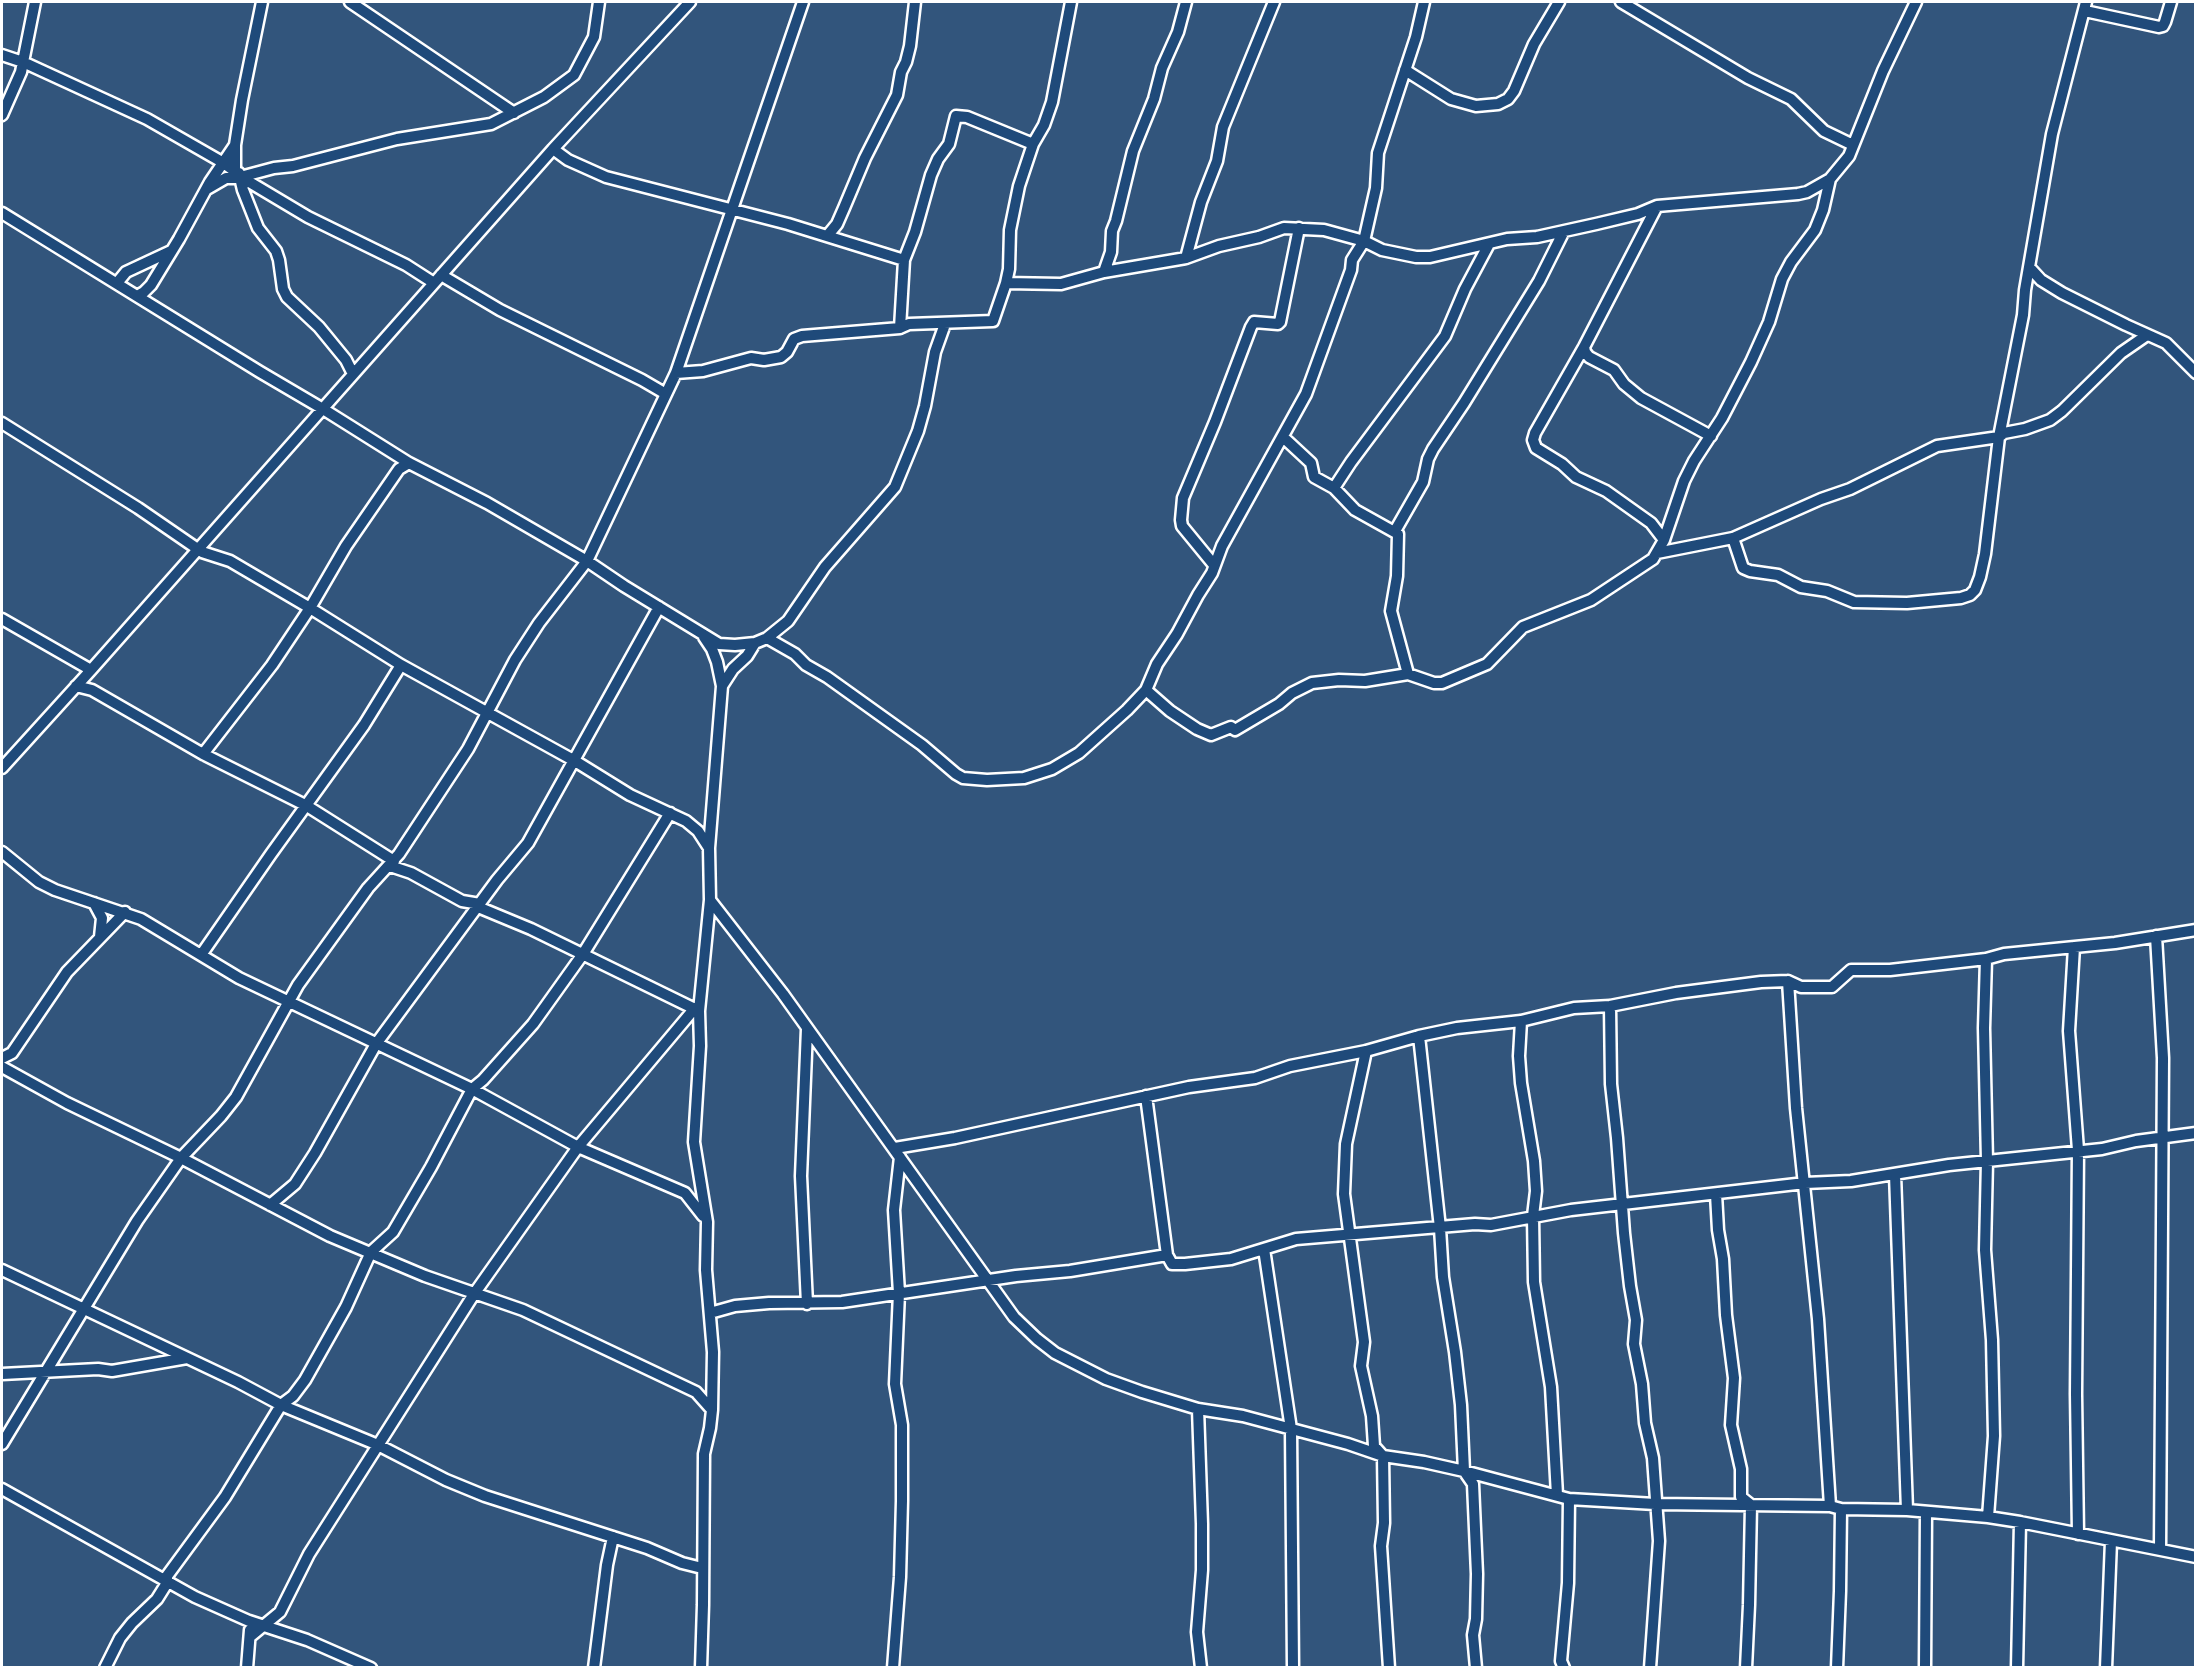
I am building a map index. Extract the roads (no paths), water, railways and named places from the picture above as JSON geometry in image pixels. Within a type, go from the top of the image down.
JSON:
[{"type":"street","points":[[2,115],[14,90],[23,62],[35,2]]},
{"type":"street","points":[[262,2],[235,145],[239,172],[258,228],[276,251],[283,289],[287,297],[319,327],[353,374]]},
{"type":"street","points":[[350,2],[514,113]]},
{"type":"street","points":[[207,189],[239,172],[256,174],[397,139],[491,124],[544,98],[574,75],[594,37],[599,2]]},
{"type":"street","points":[[2,768],[553,149],[690,2]]},
{"type":"street","points":[[2,1444],[137,1221],[181,1158],[236,1097],[298,986],[368,888],[394,860],[468,749],[488,715],[515,660],[539,623],[588,561],[676,373],[803,2]]},
{"type":"street","points":[[828,235],[844,208],[865,158],[897,94],[901,72],[910,46],[915,2]]},
{"type":"street","points":[[676,373],[703,371],[751,358],[764,360],[781,357],[787,352],[794,339],[802,336],[900,327],[909,324],[993,321],[1006,283],[1011,216],[1023,171],[1052,102],[1071,2]]},
{"type":"street","points":[[1104,272],[1111,252],[1112,231],[1133,151],[1154,99],[1162,68],[1178,32],[1186,2]]},
{"type":"street","points":[[1186,258],[1201,202],[1216,161],[1223,127],[1274,2]]},
{"type":"street","points":[[767,638],[795,654],[806,665],[827,677],[922,745],[956,774],[972,779],[1024,778],[1052,769],[1079,753],[1127,710],[1146,690],[1157,664],[1212,573],[1222,546],[1305,394],[1351,270],[1352,260],[1364,241],[1376,188],[1378,153],[1416,38],[1424,2]]},
{"type":"street","points":[[1405,70],[1451,99],[1476,106],[1498,104],[1508,99],[1514,91],[1534,44],[1559,2]]},
{"type":"street","points":[[1621,2],[1748,78],[1791,99],[1824,131],[1853,145]]},
{"type":"street","points":[[1006,283],[1061,285],[1104,272],[1186,258],[1219,246],[1259,237],[1284,228],[1324,230],[1364,241],[1382,250],[1416,257],[1430,257],[1489,243],[1564,231],[1638,214],[1657,206],[1807,192],[1830,179],[1845,162],[1883,71],[1916,2]]},
{"type":"street","points":[[1733,538],[1743,568],[1778,575],[1801,587],[1827,591],[1854,602],[1907,603],[1970,595],[1978,584],[1985,554],[1999,437],[2023,315],[2052,134],[2084,4],[2159,27],[2165,22],[2171,2]]},
{"type":"street","points":[[2,55],[23,62],[147,119],[239,172],[308,217],[642,380],[666,394]]},
{"type":"street","points":[[900,327],[904,261],[915,232],[931,175],[938,159],[949,144],[956,116],[967,117],[1033,144]]},
{"type":"street","points":[[137,296],[151,285],[222,162],[235,145]]},
{"type":"street","points":[[553,149],[568,160],[606,177],[828,235],[904,261]]},
{"type":"street","points":[[1146,690],[1170,711],[1197,729],[1212,735],[1231,727],[1235,730],[1279,704],[1292,693],[1312,683],[1339,680],[1365,681],[1408,674],[1434,683],[1442,683],[1476,670],[1496,656],[1523,627],[1591,600],[1648,564],[1664,540],[1684,481],[1751,362],[1769,322],[1782,279],[1791,262],[1815,230],[1823,210],[1830,179]]},
{"type":"street","points":[[1657,206],[1584,347],[1535,433],[1534,444],[1536,448],[1562,464],[1576,477],[1606,491],[1635,511],[1651,523],[1664,540]]},
{"type":"street","points":[[2,213],[409,463],[487,503],[588,561],[624,586],[719,644],[755,644],[767,638],[788,621],[825,567],[895,487],[926,406],[935,352],[945,324]]},
{"type":"street","points":[[1214,565],[1182,526],[1183,498],[1251,327],[1254,322],[1278,324],[1280,322],[1299,228]]},
{"type":"street","points":[[1395,531],[1423,482],[1428,459],[1433,449],[1539,281],[1564,231]]},
{"type":"street","points":[[1334,488],[1445,336],[1465,289],[1489,243]]},
{"type":"street","points":[[117,283],[126,272],[172,251]]},
{"type":"street","points":[[2029,267],[2041,280],[2062,293],[2166,343],[2196,373]]},
{"type":"street","points":[[1657,553],[1733,538],[1821,499],[1850,489],[1937,446],[1999,437],[2004,433],[2025,429],[2050,420],[2121,353],[2147,335]]},
{"type":"street","points":[[1584,347],[1586,354],[1614,370],[1624,384],[1641,398],[1711,436]]},
{"type":"street","points":[[2,423],[138,508],[198,549],[230,561],[488,715],[575,761],[630,795],[686,821],[698,831],[709,848]]},
{"type":"street","points":[[1283,436],[1311,463],[1314,477],[1334,488],[1355,510],[1395,531],[1399,538],[1397,576],[1391,611],[1408,674]]},
{"type":"street","points":[[398,456],[399,469]]},
{"type":"street","points":[[203,754],[272,665],[310,608],[346,546],[399,469],[409,463]]},
{"type":"street","points":[[207,539],[209,553]]},
{"type":"street","points":[[270,1205],[295,1184],[315,1153],[375,1044],[528,843],[659,607]]},
{"type":"street","points":[[2,619],[89,672],[92,690]]},
{"type":"street","points":[[701,1668],[704,1454],[712,1410],[712,1379],[706,1270],[706,1222],[694,1142],[700,1046],[697,1009],[710,900],[709,848],[722,686],[712,649],[704,636]]},
{"type":"street","points":[[722,686],[755,644]]},
{"type":"street","points":[[201,955],[364,725],[401,665]]},
{"type":"street","points":[[76,686],[92,690],[203,754],[307,806],[411,873],[462,901],[531,929],[697,1009]]},
{"type":"street","points":[[105,1668],[120,1638],[157,1599],[167,1583],[167,1576],[225,1497],[281,1405],[293,1396],[305,1380],[346,1308],[371,1252],[393,1232],[431,1167],[472,1089],[483,1080],[533,1024],[583,954],[670,813]]},
{"type":"street","points":[[2,852],[39,882],[55,890],[141,919],[239,978],[472,1089],[578,1147],[685,1193],[706,1222]]},
{"type":"street","points":[[710,900],[742,939],[1014,1317],[1055,1353],[1106,1379],[1198,1409],[1243,1416],[1348,1444],[1383,1456],[1464,1471],[1569,1499],[1655,1504],[1907,1510],[1988,1517],[2196,1557]]},
{"type":"street","points":[[462,901],[470,918]]},
{"type":"street","points":[[94,903],[102,922],[100,938]]},
{"type":"street","points":[[2,1058],[12,1053],[67,972],[125,912]]},
{"type":"street","points":[[898,1153],[1188,1086],[1255,1078],[1290,1066],[1366,1051],[1457,1028],[1521,1021],[1574,1008],[1610,1006],[1676,993],[1761,982],[1788,981],[1801,987],[1832,987],[1851,970],[1890,969],[1986,959],[2004,954],[2196,930]]},
{"type":"street","points":[[2156,936],[2163,1058],[2160,1549]]},
{"type":"street","points":[[2074,947],[2069,1031],[2078,1150],[2076,1394],[2078,1534]]},
{"type":"street","points":[[1986,959],[1985,1250],[1992,1340],[1994,1436],[1988,1517]]},
{"type":"street","points":[[1788,981],[1796,1108],[1836,1507],[1840,1591],[1837,1668]]},
{"type":"street","points":[[1610,1006],[1611,1084],[1630,1286],[1636,1320],[1634,1344],[1642,1384],[1645,1423],[1653,1458],[1659,1541],[1650,1668]]},
{"type":"street","points":[[251,1635],[280,1612],[309,1554],[423,1378],[474,1294],[578,1147],[697,1009]]},
{"type":"street","points":[[1521,1021],[1519,1056],[1521,1083],[1534,1161],[1536,1191],[1533,1216],[1534,1282],[1551,1387],[1557,1495]]},
{"type":"street","points":[[807,1029],[801,1176],[807,1304]]},
{"type":"street","points":[[1419,1036],[1440,1228],[1443,1277],[1461,1405],[1464,1471],[1473,1484],[1477,1574],[1476,1619],[1473,1635],[1476,1668]]},
{"type":"street","points":[[1366,1051],[1346,1144],[1344,1194],[1364,1342],[1361,1366],[1372,1416],[1374,1446],[1383,1456],[1384,1523],[1381,1546],[1389,1668]]},
{"type":"street","points":[[12,1053],[14,1075]]},
{"type":"street","points":[[2,1067],[67,1103],[181,1158],[330,1236],[474,1294],[523,1311],[696,1392],[712,1410]]},
{"type":"street","points":[[1146,1096],[1167,1255],[1172,1264],[1231,1259],[1296,1239],[1475,1224],[1491,1225],[1533,1216],[1623,1204],[1805,1183],[1851,1180],[1987,1161],[2102,1149],[2161,1137],[2196,1133]]},
{"type":"street","points":[[893,1668],[900,1577],[902,1501],[902,1425],[895,1384],[899,1293],[894,1210],[898,1153]]},
{"type":"street","points":[[1895,1174],[1907,1510]]},
{"type":"street","points":[[1716,1194],[1726,1315],[1734,1378],[1731,1425],[1741,1469],[1741,1497],[1751,1505]]},
{"type":"street","points":[[1264,1249],[1291,1429],[1293,1668]]},
{"type":"street","points":[[710,1313],[735,1306],[769,1303],[842,1302],[1016,1276],[1098,1267],[1167,1255]]},
{"type":"street","points":[[2,1270],[281,1405],[378,1445],[446,1480],[485,1496],[702,1568]]},
{"type":"street","points":[[2,1374],[45,1373],[75,1369],[112,1371],[187,1358]]},
{"type":"street","points":[[682,1386],[693,1386],[712,1379]]},
{"type":"street","points":[[1198,1409],[1202,1570],[1197,1632],[1201,1668]]},
{"type":"street","points":[[2,1489],[195,1598],[371,1668]]},
{"type":"street","points":[[1564,1668],[1561,1661],[1568,1583],[1569,1499]]},
{"type":"street","points":[[1746,1668],[1751,1505]]},
{"type":"street","points":[[1925,1668],[1926,1512]]},
{"type":"street","points":[[2017,1668],[2020,1522]]},
{"type":"street","points":[[594,1668],[607,1565],[613,1537]]},
{"type":"street","points":[[2106,1668],[2111,1541]]},
{"type":"street","points":[[151,1574],[157,1599]]},
{"type":"street","points":[[280,1612],[281,1631]]},
{"type":"street","points":[[247,1668],[251,1635],[249,1621]]}]
